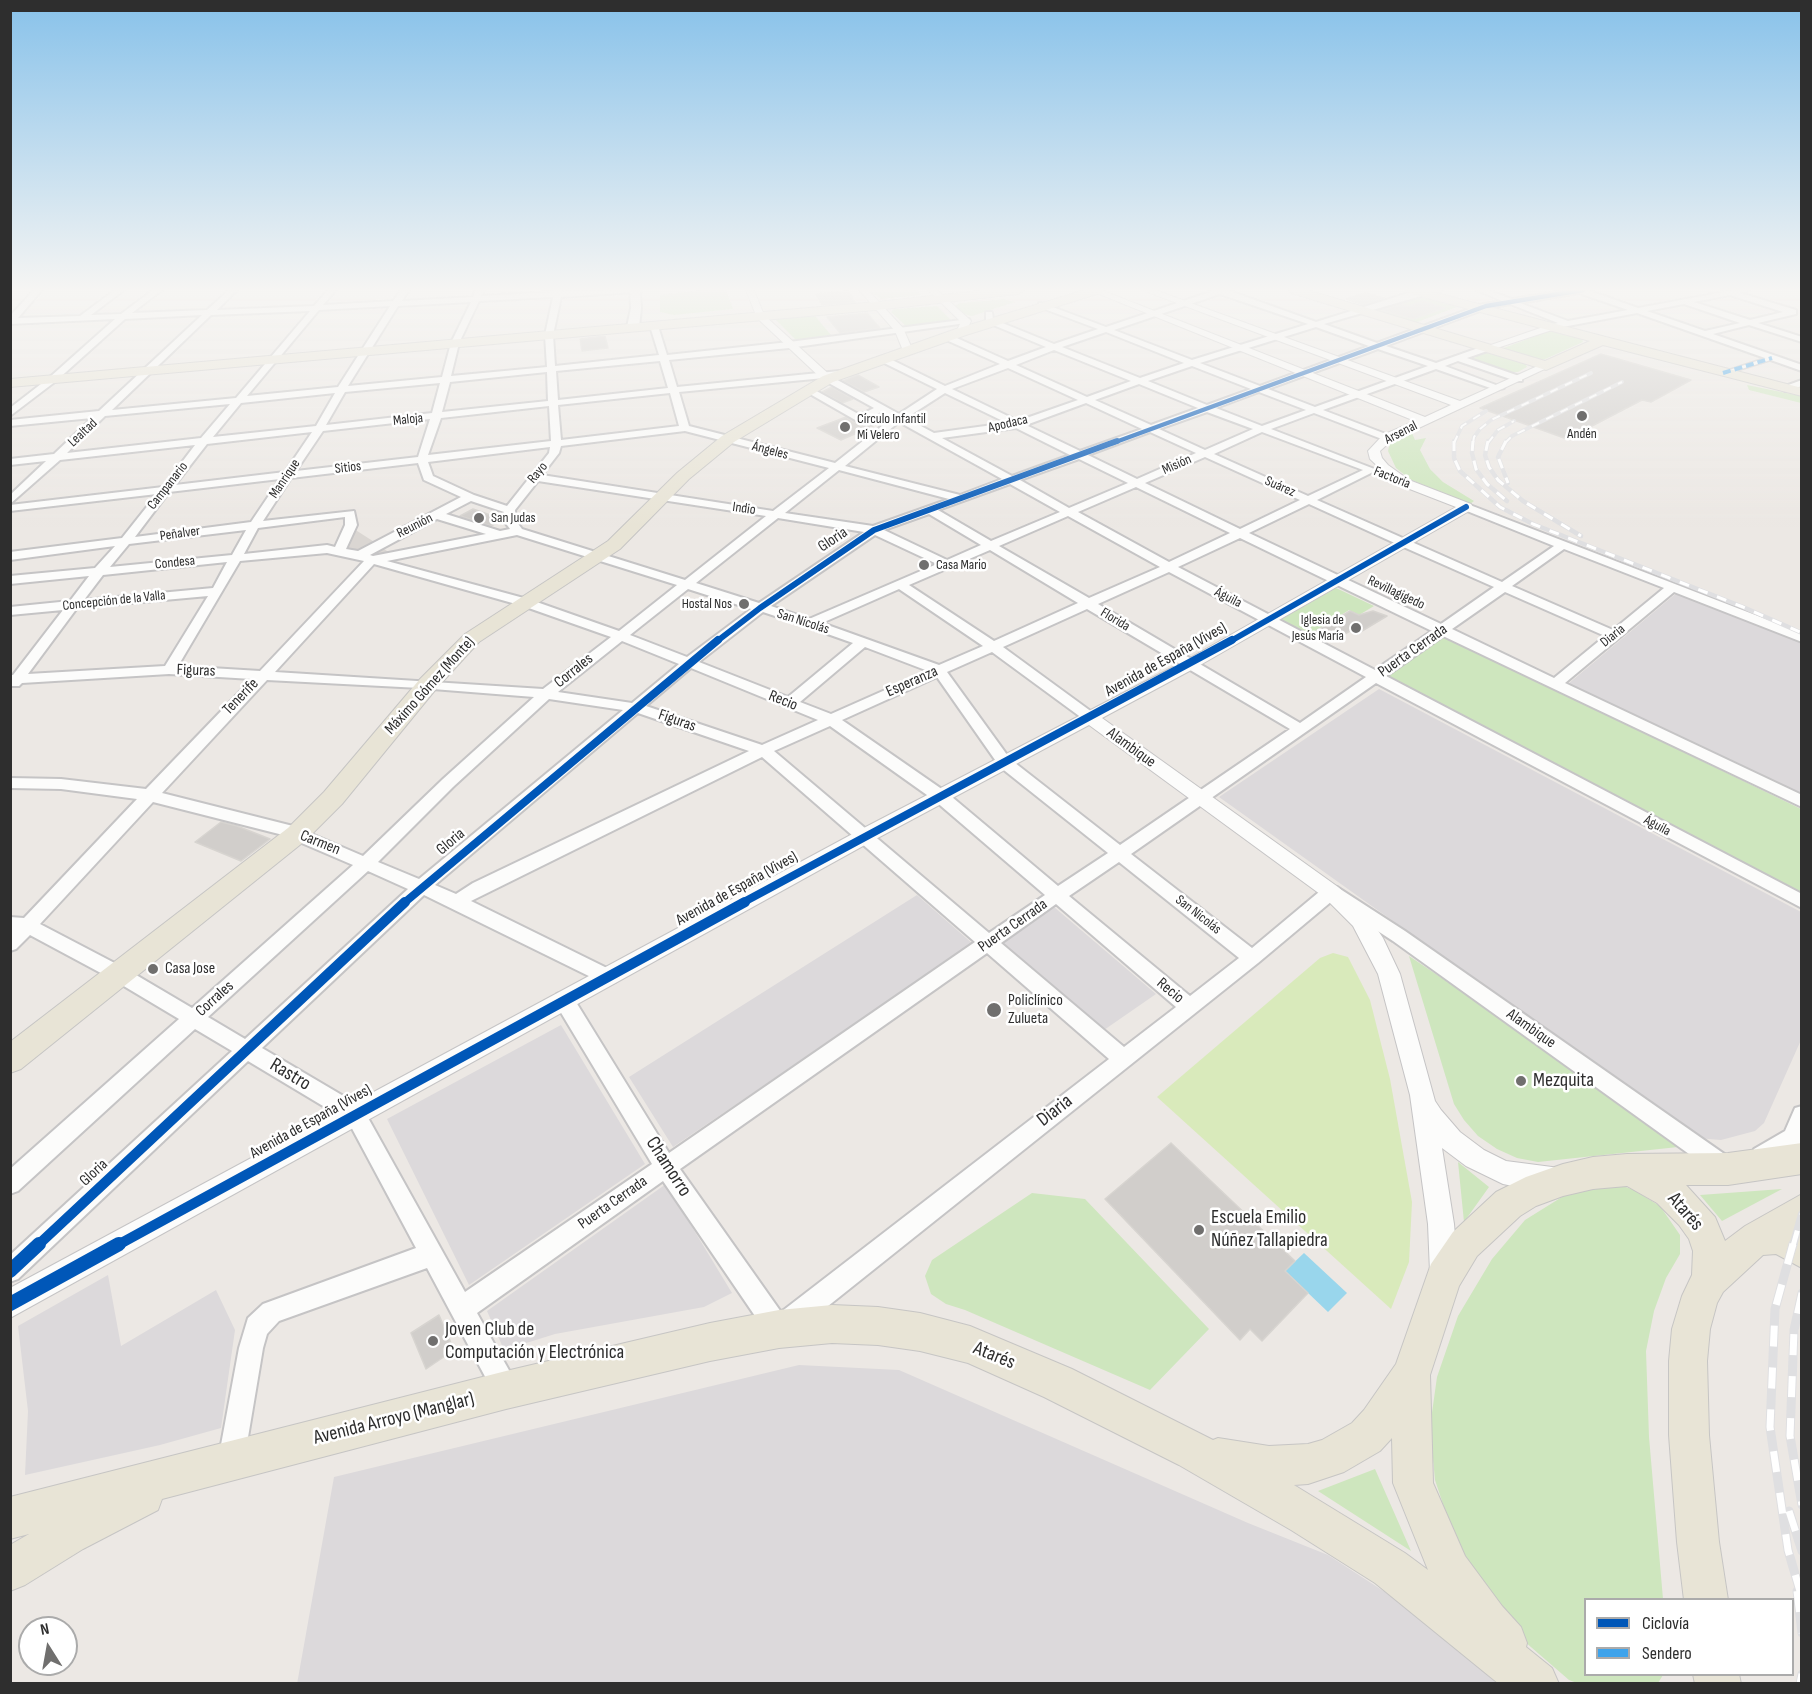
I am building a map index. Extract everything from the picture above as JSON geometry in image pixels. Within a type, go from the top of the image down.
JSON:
[{"type":"main road","points":[[10,383],[161,369]]},
{"type":"main road","name":"Máximo Gómez (Monte)","points":[[10,1060],[297,834],[352,776],[428,684],[472,638],[621,539],[692,467],[728,440],[831,376],[853,369]]},
{"type":"main road","points":[[1709,369],[1802,392]]},
{"type":"main road","points":[[1627,1170],[1728,1169],[1802,1158]]},
{"type":"main road","name":"Atarés","points":[[1193,1451],[1237,1462],[1269,1466],[1308,1464],[1330,1458],[1366,1437],[1378,1424],[1411,1376],[1444,1277],[1465,1244],[1508,1204],[1526,1193],[1563,1180],[1593,1173],[1627,1170],[1649,1179],[1669,1192],[1691,1213],[1703,1229],[1711,1251],[1710,1279],[1700,1296],[1697,1307],[1689,1361],[1689,1435],[1698,1542],[1706,1598]]},
{"type":"main road","points":[[1710,1279],[1732,1257],[1757,1238],[1802,1210]]},
{"type":"main road","points":[[1757,1238],[1776,1238],[1794,1244],[1802,1251]]},
{"type":"main road","name":"Atarés","points":[[779,1329],[832,1324],[878,1326],[920,1332],[970,1345],[1058,1383],[1193,1451],[1306,1515],[1390,1568],[1536,1683]]},
{"type":"main road","name":"Avenida Arroyo (Manglar)","points":[[13,1513],[218,1465],[640,1357],[779,1329]]},
{"type":"main road","name":"Atarés","points":[[1411,1376],[1413,1483],[1427,1521],[1450,1570],[1486,1622],[1542,1683]]},
{"type":"main road","points":[[10,1570],[109,1512],[218,1465]]},
{"type":"street","points":[[10,413],[64,369]]},
{"type":"street","name":"Campanario","points":[[13,682],[100,570],[264,369]]},
{"type":"street","name":"Manrique","points":[[169,670],[218,591],[255,524],[319,429],[354,369]]},
{"type":"street","points":[[366,558],[518,531],[510,521],[509,510],[470,497],[428,478],[422,459],[449,369]]},
{"type":"street","points":[[10,423],[560,369]]},
{"type":"street","points":[[667,369],[685,428]]},
{"type":"street","name":"Águila","points":[[822,369],[899,418],[1169,567],[1802,902]]},
{"type":"street","name":"Revillagigedo","points":[[904,369],[1554,685],[1802,802]]},
{"type":"street","name":"Corrales","points":[[10,1184],[367,862],[448,783],[546,694],[899,418],[944,389],[996,369]]},
{"type":"street","name":"Suárez","points":[[1020,369],[1403,543],[1614,635]]},
{"type":"street","name":"Factoría","points":[[1111,369],[1262,429],[1376,467],[1405,483],[1802,638]]},
{"type":"street","name":"Apodaca","points":[[935,436],[1016,425],[1172,369]]},
{"type":"street","points":[[1207,369],[1387,438]]},
{"type":"street","points":[[1294,369],[1426,421]]},
{"type":"street","name":"Gloria","points":[[10,1271],[420,888],[690,662],[760,608],[874,530],[936,513],[958,498],[1314,369]]},
{"type":"street","points":[[1363,369],[1462,405]]},
{"type":"street","name":"Misión","points":[[810,623],[901,585],[987,545],[1071,512],[1262,429],[1426,369]]},
{"type":"street","points":[[1444,369],[1499,388]]},
{"type":"street","points":[[1490,369],[1519,379]]},
{"type":"street","name":"Arsenal","points":[[1376,467],[1374,451],[1387,438],[1540,369]]},
{"type":"street","points":[[1724,373],[1736,369]]},
{"type":"street","name":"Lealtad","points":[[10,501],[149,370]]},
{"type":"street","name":"Rayo","points":[[509,510],[554,453],[556,445],[551,370]]},
{"type":"street","name":"Maloja","points":[[10,462],[672,390],[831,376]]},
{"type":"street","points":[[1785,388],[1802,383]]},
{"type":"street","points":[[808,390],[860,419],[882,408]]},
{"type":"street","name":"Ángeles","points":[[685,428],[958,498]]},
{"type":"street","name":"Sitios","points":[[10,507],[556,445],[685,428]]},
{"type":"street","name":"Esperanza","points":[[457,903],[479,888],[764,750],[1241,534],[1376,467]]},
{"type":"street","name":"Indio","points":[[535,477],[874,530],[946,564]]},
{"type":"street","name":"Reunión","points":[[366,558],[470,497]]},
{"type":"street","name":"Avenida de España (Vives)","points":[[15,1304],[355,1114],[865,836],[1189,665],[1466,507]]},
{"type":"street","name":"Peñalver","points":[[10,556],[350,513],[351,525],[339,551]]},
{"type":"street","name":"Florida","points":[[936,513],[1300,729]]},
{"type":"street","points":[[436,515],[501,534]]},
{"type":"street","name":"San Nicolás","points":[[518,531],[810,623],[939,670],[1005,763],[1252,958]]},
{"type":"street","name":"Puerta Cerrada","points":[[463,1308],[1057,895],[1201,799],[1563,544]]},
{"type":"street","name":"Condesa","points":[[10,580],[236,556],[327,549],[339,551]]},
{"type":"street","name":"Recio","points":[[339,551],[527,603],[690,662],[830,719],[940,796],[1189,1007]]},
{"type":"street","name":"Tenerife","points":[[10,944],[19,925],[148,795],[263,674],[366,558]]},
{"type":"street","name":"Alambique","points":[[901,585],[993,646],[1331,892],[1399,936],[1728,1169]]},
{"type":"street","name":"Diaria","points":[[1554,685],[1673,587]]},
{"type":"street","name":"Concepción de la Valla","points":[[10,611],[218,591]]},
{"type":"street","points":[[790,704],[863,642]]},
{"type":"street","name":"Figuras","points":[[13,682],[169,670],[428,684],[546,694],[637,708],[764,750],[1122,1058]]},
{"type":"street","name":"Carmen","points":[[10,783],[60,784],[148,795],[297,834],[367,862],[457,903],[608,977]]},
{"type":"street","name":"Diaria","points":[[779,1329],[1252,958],[1331,892]]},
{"type":"street","name":"Alambique","points":[[1331,892],[1360,920],[1375,944],[1389,974],[1422,1095],[1441,1224],[1444,1277]]},
{"type":"street","name":"Rastro","points":[[19,925],[119,974],[355,1114],[506,1390]]},
{"type":"street","name":"Chamorro","points":[[564,1000],[665,1166],[779,1329]]},
{"type":"street","name":"Alambique","points":[[1422,1095],[1432,1118],[1451,1140],[1475,1158],[1503,1172],[1532,1178],[1563,1180]]},
{"type":"street","points":[[1728,1169],[1776,1150],[1792,1138],[1802,1115]]},
{"type":"street","points":[[218,1465],[257,1327],[271,1312],[433,1254]]},
{"type":"street","points":[[10,1323],[15,1304]]},
{"type":"shaded area","points":[[354,529],[391,554],[376,557],[346,547]]},
{"type":"shaded area","points":[[1679,591],[1801,642],[1801,795],[1568,684]]},
{"type":"shaded area","points":[[1379,689],[1801,912],[1801,1040],[1764,1123],[1755,1131],[1721,1140],[1697,1138],[1219,797]]},
{"type":"shaded area","points":[[917,895],[973,944],[673,1147],[629,1077]]},
{"type":"shaded area","points":[[1054,907],[1156,994],[1104,1030],[1000,943]]},
{"type":"shaded area","points":[[561,1025],[645,1164],[469,1285],[387,1119]]},
{"type":"shaded area","points":[[666,1184],[732,1293],[704,1307],[555,1334],[504,1350],[487,1311]]},
{"type":"shaded area","points":[[108,1275],[121,1346],[216,1290],[235,1330],[221,1428],[160,1445],[25,1475],[28,1411],[18,1326]]},
{"type":"shaded area","points":[[799,1365],[899,1370],[1248,1523],[1328,1555],[1428,1620],[1496,1683],[297,1684],[334,1477]]},
{"type":"green space","points":[[1499,369],[1523,369],[1518,372]]},
{"type":"green space","points":[[1747,385],[1801,396],[1801,403],[1749,390]]},
{"type":"green space","points":[[1412,433],[1415,440],[1426,438],[1420,450],[1430,469],[1443,482],[1474,501],[1470,504],[1411,480],[1396,468],[1388,451],[1391,442]]},
{"type":"green space","points":[[1336,588],[1374,606],[1359,615],[1349,610],[1316,631],[1325,636],[1315,642],[1278,621]]},
{"type":"green space","points":[[1443,635],[1801,809],[1801,897],[1385,678]]},
{"type":"green space","points":[[1333,953],[1348,957],[1370,1000],[1390,1079],[1412,1202],[1409,1262],[1391,1309],[1157,1097],[1320,958]]},
{"type":"green space","points":[[1409,956],[1556,1055],[1681,1145],[1538,1162],[1517,1158],[1497,1149],[1478,1136],[1454,1104]]},
{"type":"green space","points":[[1458,1162],[1489,1187],[1464,1222]]},
{"type":"green space","points":[[1615,1184],[1632,1189],[1660,1206],[1680,1235],[1680,1254],[1666,1278],[1654,1311],[1646,1351],[1649,1437],[1663,1598],[1584,1598],[1584,1676],[1662,1676],[1658,1683],[1577,1683],[1569,1680],[1524,1641],[1456,1543],[1435,1480],[1430,1427],[1437,1377],[1458,1316],[1492,1259],[1525,1220],[1570,1192]]},
{"type":"green space","points":[[1782,1189],[1722,1221],[1700,1195]]},
{"type":"green space","points":[[1032,1193],[1085,1199],[1209,1329],[1150,1390],[965,1310],[946,1304],[931,1294],[925,1276],[932,1260]]},
{"type":"green space","points":[[1375,1469],[1411,1551],[1318,1491]]},
{"type":"water","points":[[1304,1253],[1347,1293],[1328,1312],[1285,1271]]},
{"type":"building","points":[[1567,369],[1653,369],[1691,380],[1651,402],[1642,400],[1567,439],[1480,408]]},
{"type":"building","points":[[858,375],[879,387],[864,392],[843,381]]},
{"type":"building","points":[[832,387],[853,399],[842,403],[822,392]]},
{"type":"building","name":"Círculo Infantil Mi Velero","points":[[846,417],[856,423],[866,422],[873,426],[841,440],[817,428]]},
{"type":"building","name":"San Judas","points":[[473,509],[502,520],[491,526],[460,516]]},
{"type":"building","name":"Iglesia de Jesús María","points":[[1350,611],[1359,615],[1373,611],[1387,616],[1357,634],[1350,631],[1334,640],[1316,631]]},
{"type":"building","points":[[221,822],[270,839],[241,861],[195,842]]},
{"type":"building","name":"Escuela Emilio Núñez Tallapiedra","points":[[1171,1143],[1295,1261],[1285,1271],[1308,1293],[1262,1341],[1250,1329],[1240,1340],[1105,1199]]},
{"type":"building","name":"Joven Club de Computación y Electrónica","points":[[439,1315],[454,1350],[426,1369],[411,1333]]},
{"type":"railway","points":[[1473,443],[1480,429],[1491,420],[1591,373]]},
{"type":"railway","points":[[1505,443],[1512,436],[1622,382]]},
{"type":"railway","points":[[1454,443],[1462,426],[1486,411]]},
{"type":"railway","points":[[1488,443],[1498,430],[1514,421]]},
{"type":"railway","points":[[1473,441],[1472,453],[1476,469],[1487,484],[1507,501]]},
{"type":"railway","points":[[1488,441],[1485,455],[1489,467],[1498,480],[1523,501],[1581,536]]},
{"type":"railway","points":[[1454,443],[1454,458],[1460,471],[1500,507],[1533,524],[1743,607],[1802,633]]},
{"type":"railway","points":[[1505,443],[1498,457],[1508,483]]},
{"type":"railway","points":[[1793,1246],[1802,1214]]},
{"type":"railway","points":[[1793,1244],[1775,1309],[1770,1427],[1788,1550],[1802,1598]]},
{"type":"railway","points":[[1802,1293],[1794,1330],[1790,1436],[1802,1505]]},
{"type":"railway","points":[[1789,1511],[1802,1551]]},
{"type":"railway","points":[[1797,1591],[1802,1633]]},
{"type":"railway","points":[[1800,1684],[1802,1674]]},
{"type":"marked path","points":[[1723,373],[1736,369]]},
{"type":"cycle path","points":[[10,1271],[420,888],[690,662],[760,608],[874,530],[1314,369]]},
{"type":"cycle path","points":[[10,1304],[865,836],[1189,665],[1466,507]]},
{"type":"place","name":"Andén","points":[[1582,416]]},
{"type":"place","name":"Círculo Infantil Mi Velero","points":[[845,427]]},
{"type":"place","name":"San Judas","points":[[479,518]]},
{"type":"place","name":"Casa Mario","points":[[924,565]]},
{"type":"place","name":"Hostal Nos","points":[[744,604]]},
{"type":"place","name":"Iglesia de Jesús María","points":[[1356,628]]},
{"type":"place","name":"Casa Jose","points":[[153,969]]},
{"type":"place","name":"Policlínico Zulueta","points":[[994,1010]]},
{"type":"place","name":"Mezquita","points":[[1521,1081]]},
{"type":"place","name":"Escuela Emilio Núñez Tallapiedra","points":[[1199,1230]]},
{"type":"place","name":"Joven Club de Computación y Electrónica","points":[[433,1341]]}]
